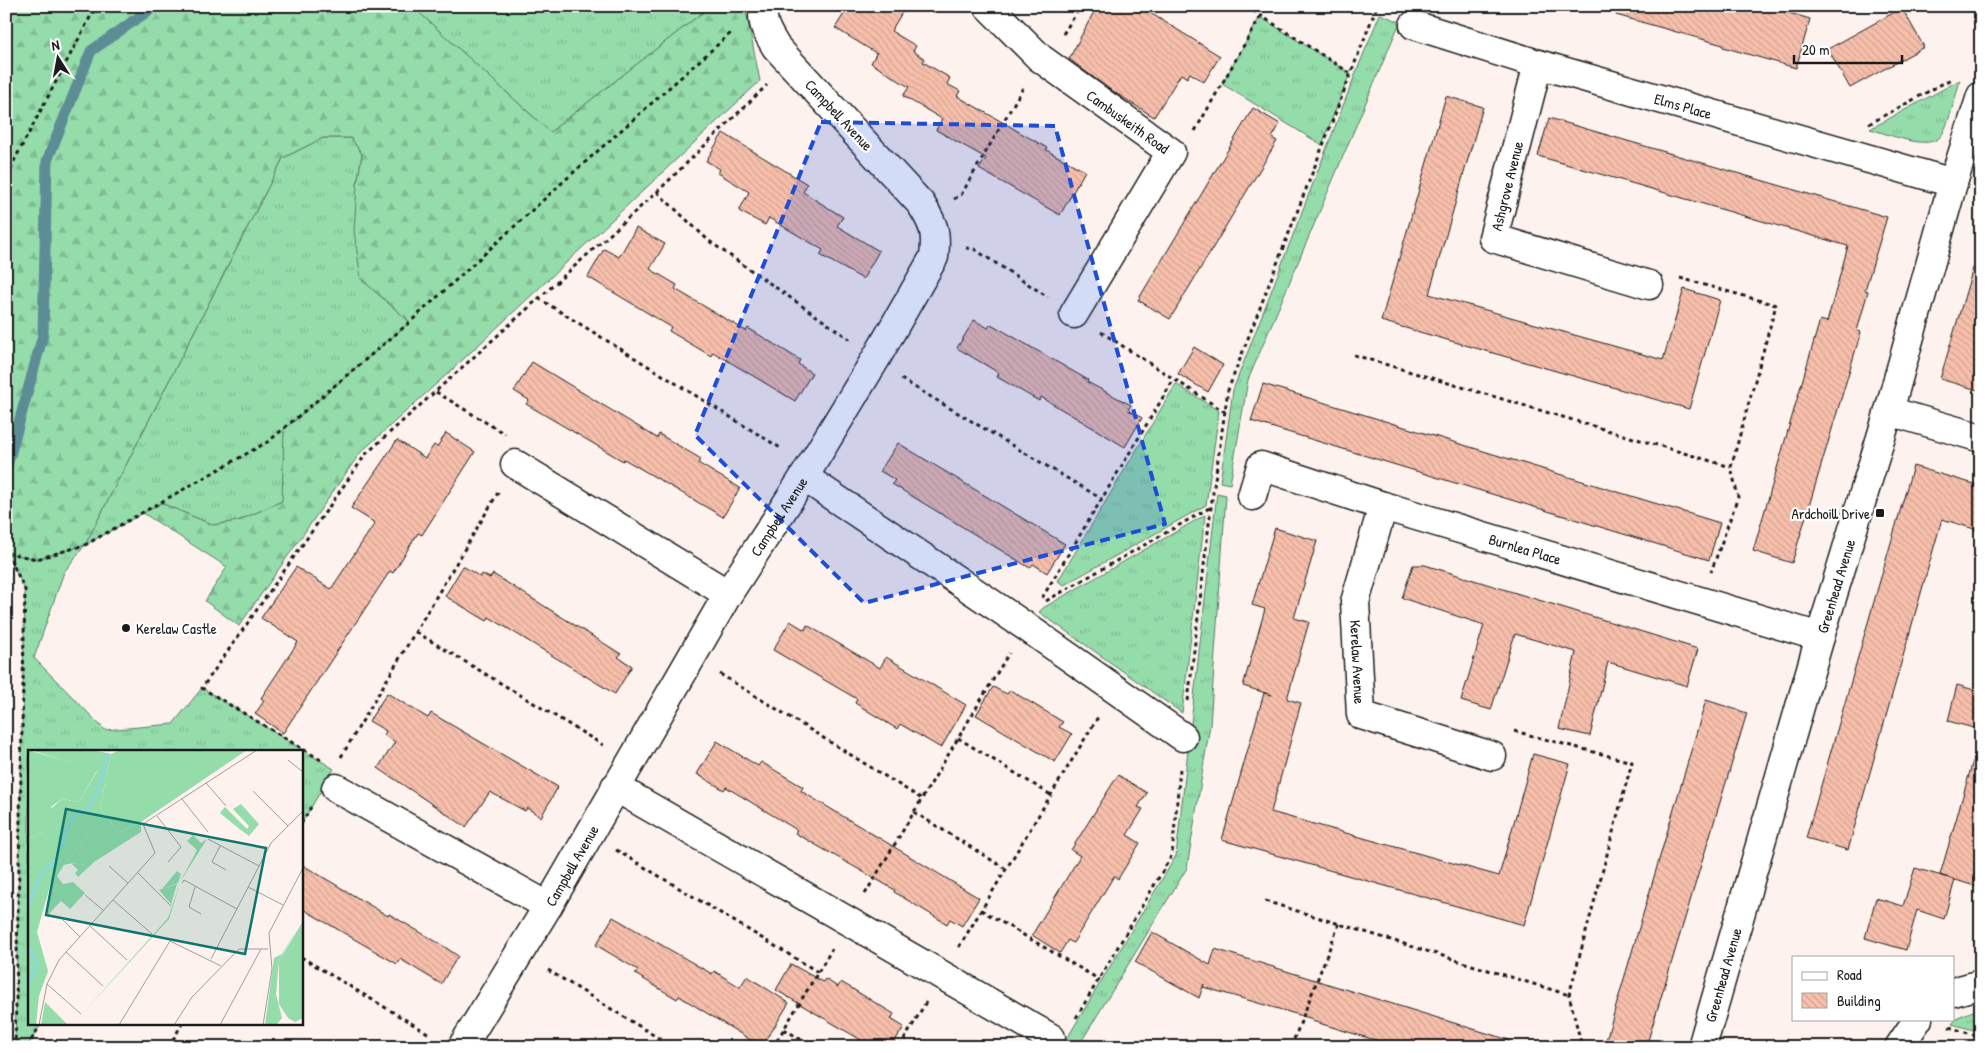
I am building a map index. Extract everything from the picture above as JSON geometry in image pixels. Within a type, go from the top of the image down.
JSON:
[{"type":"street","name":"Campbell Avenue","points":[[462,1047],[590,835],[615,787],[728,594],[807,472],[875,360],[934,257],[936,243],[933,223],[921,204],[776,47],[763,24],[762,12],[765,6]]},
{"type":"street","name":"Cambuskeith Road","points":[[988,6],[1040,58],[1171,152],[1074,314]]},
{"type":"street","name":"Elms Place","points":[[1414,25],[1538,64],[1953,183]]},
{"type":"street","name":"Ashgrove Avenue","points":[[1538,64],[1494,238],[1649,285]]},
{"type":"street","name":"Greenhead Avenue","points":[[1702,1047],[1820,638],[1889,411],[1953,183],[1981,96]]},
{"type":"street","points":[[1889,411],[1981,438]]},
{"type":"street","points":[[515,464],[728,594]]},
{"type":"street","name":"Burnlea Place","points":[[1252,496],[1260,466],[1383,506],[1820,638]]},
{"type":"street","points":[[807,472],[1031,616],[1115,689],[1183,738]]},
{"type":"street","name":"Kerelaw Avenue","points":[[1383,506],[1355,602],[1361,714],[1492,756]]},
{"type":"street","points":[[329,785],[548,906]]},
{"type":"street","points":[[615,787],[943,974],[1051,1038]]},
{"type":"street","points":[[1954,992],[1974,984],[1981,984]]},
{"type":"street","points":[[1899,1047],[1917,1020]]},
{"type":"path","points":[[6,193],[14,161],[96,6]]},
{"type":"path","points":[[1246,6],[1260,17],[1350,73]]},
{"type":"path","points":[[1075,1020],[1172,855],[1183,738],[1211,507],[1228,390],[1377,6]]},
{"type":"path","points":[[1171,152],[1191,137],[1260,17]]},
{"type":"path","points":[[7,552],[37,559],[85,545],[269,442],[410,322],[564,181],[739,26]]},
{"type":"path","points":[[929,216],[961,195],[1040,58]]},
{"type":"path","points":[[326,764],[202,688],[366,454],[657,192],[790,62]]},
{"type":"path","points":[[1827,147],[1955,78]]},
{"type":"path","points":[[657,192],[709,241],[850,339],[905,382],[1102,499]]},
{"type":"path","points":[[1649,285],[1654,271],[1776,305],[1731,467],[1738,497],[1701,601]]},
{"type":"path","points":[[538,298],[807,472]]},
{"type":"path","points":[[1354,355],[1731,467]]},
{"type":"path","points":[[773,1047],[1174,379]]},
{"type":"path","points":[[302,823],[329,785],[416,632],[526,447],[436,391]]},
{"type":"path","points":[[1031,616],[1211,507]]},
{"type":"path","points":[[7,552],[25,590],[15,1047]]},
{"type":"path","points":[[416,632],[630,762]]},
{"type":"path","points":[[692,656],[922,799]]},
{"type":"path","points":[[900,1047],[1115,689]]},
{"type":"path","points":[[1492,756],[1504,729],[1632,762],[1569,995],[1581,1043],[1580,1047]]},
{"type":"path","points":[[958,738],[1051,795]]},
{"type":"path","points":[[914,812],[1006,869]]},
{"type":"path","points":[[590,835],[818,972]]},
{"type":"path","points":[[1264,901],[1569,995]]},
{"type":"path","points":[[981,910],[1100,980]]},
{"type":"path","points":[[1291,1047],[1338,924]]},
{"type":"path","points":[[520,952],[672,1047]]},
{"type":"path","points":[[302,958],[434,1037]]},
{"type":"path","points":[[27,1047],[40,1026]]},
{"type":"path","points":[[168,1047],[181,1026]]},
{"type":"path","points":[[784,1029],[813,1047]]},
{"type":"highlighted area","points":[[821,122],[1055,126],[1165,524],[864,603],[695,435]]},
{"type":"green space","points":[[6,6],[412,6],[550,132],[711,6],[745,6],[760,81],[455,367],[360,453],[239,626],[205,601],[227,567],[143,513],[161,503],[213,525],[238,521],[282,501],[284,429],[410,322],[361,279],[354,231],[357,185],[362,154],[351,138],[323,138],[283,158],[85,545],[37,559],[7,553],[9,577],[6,605]]},
{"type":"green space","points":[[412,6],[711,6],[550,132]]},
{"type":"green space","points":[[1380,14],[1400,22],[1248,380],[1230,484],[1220,482],[1233,390]]},
{"type":"green space","points":[[1260,17],[1350,73],[1322,145],[1222,84]]},
{"type":"green space","points":[[1960,80],[1946,126],[1941,136],[1935,140],[1917,142],[1870,129]]},
{"type":"green space","points":[[323,138],[351,138],[362,154],[357,185],[361,279],[410,322],[282,501],[238,521],[213,525],[161,503],[85,545],[283,158]]},
{"type":"green space","points":[[1176,384],[1219,411],[1206,505],[1064,585],[1058,581]]},
{"type":"green space","points":[[1217,493],[1226,495],[1210,725],[1187,868],[1078,1047],[1062,1047],[1176,856]]},
{"type":"green space","points":[[1205,515],[1182,713],[1039,612]]},
{"type":"green space","points":[[85,545],[64,572],[34,658],[105,730],[173,724],[202,688],[334,769],[302,822],[302,750],[28,750],[28,1026],[40,1026],[27,1047],[15,1047],[25,590],[7,553],[37,559]]},
{"type":"green space","points":[[1981,1008],[1981,1032],[1952,1024],[1958,1017]]},
{"type":"building","points":[[849,6],[906,6],[891,31],[916,46],[913,51],[925,59],[923,62],[950,78],[947,84],[960,91],[957,96],[1047,148],[1046,150],[1085,171],[1060,215],[979,169],[986,158],[936,130],[942,119],[903,96],[909,87],[871,63],[877,52],[835,28]]},
{"type":"building","points":[[1097,6],[1139,6],[1220,56],[1204,82],[1190,73],[1187,78],[1181,74],[1154,117],[1109,89],[1069,59]]},
{"type":"building","points":[[1617,6],[1766,6],[1810,19],[1796,68],[1616,15]]},
{"type":"building","points":[[1902,8],[1924,47],[1850,88],[1828,49]]},
{"type":"building","points":[[1446,96],[1483,107],[1429,294],[1663,360],[1684,289],[1720,300],[1689,409],[1381,321]]},
{"type":"building","points":[[1253,108],[1280,124],[1272,138],[1277,141],[1170,319],[1138,300]]},
{"type":"building","points":[[1549,118],[1887,217],[1865,290],[1868,291],[1857,331],[1861,332],[1792,563],[1753,551],[1820,320],[1827,322],[1848,246],[1538,156]]},
{"type":"building","points":[[723,133],[807,184],[803,192],[843,217],[837,226],[879,251],[863,279],[820,255],[823,250],[769,218],[765,225],[739,211],[749,192],[718,173],[720,169],[706,161]]},
{"type":"building","points":[[636,228],[665,244],[650,269],[677,285],[675,289],[746,331],[748,328],[800,360],[798,364],[812,373],[795,401],[713,352],[711,356],[669,331],[671,327],[588,277],[604,249],[619,257]]},
{"type":"building","points":[[1973,268],[1981,269],[1981,391],[1940,379]]},
{"type":"building","points":[[974,320],[988,328],[991,324],[1088,380],[1087,382],[1131,405],[1128,410],[1142,418],[1125,447],[1041,397],[1039,401],[997,377],[999,373],[957,348]]},
{"type":"building","points":[[1194,347],[1223,365],[1208,392],[1178,374]]},
{"type":"building","points":[[532,362],[657,438],[659,434],[701,459],[698,463],[740,488],[723,517],[526,404],[529,400],[514,391]]},
{"type":"building","points":[[1263,384],[1720,523],[1709,560],[1251,421]]},
{"type":"building","points":[[446,433],[475,452],[422,535],[418,533],[393,573],[390,571],[283,733],[255,714],[264,701],[261,698],[298,642],[261,618],[296,567],[331,589],[375,523],[351,508],[397,440],[425,458],[434,445],[437,447]]},
{"type":"building","points":[[898,443],[1065,544],[1047,573],[1033,564],[1030,568],[892,484],[895,480],[880,471]]},
{"type":"building","points":[[1913,466],[1981,486],[1981,531],[1942,519],[1848,850],[1806,838]]},
{"type":"building","points":[[1275,528],[1317,541],[1294,618],[1309,622],[1287,699],[1301,703],[1271,812],[1499,876],[1533,754],[1570,764],[1524,925],[1222,840],[1264,693],[1272,695],[1243,686],[1265,609],[1252,605]]},
{"type":"building","points":[[1413,565],[1425,565],[1698,649],[1687,686],[1608,662],[1590,736],[1559,729],[1576,652],[1515,634],[1491,710],[1461,701],[1484,625],[1402,598]]},
{"type":"building","points":[[463,566],[480,577],[482,574],[490,578],[493,574],[621,654],[618,657],[632,666],[615,694],[489,617],[487,621],[445,596]]},
{"type":"building","points":[[790,621],[805,630],[807,625],[880,668],[886,657],[966,705],[941,748],[900,724],[897,729],[855,703],[857,699],[773,650]]},
{"type":"building","points":[[1957,685],[1981,692],[1981,730],[1948,721]]},
{"type":"building","points":[[993,687],[1007,694],[1010,690],[1063,722],[1059,727],[1072,734],[1055,762],[976,715]]},
{"type":"building","points":[[387,693],[428,718],[431,713],[558,787],[541,817],[527,808],[525,811],[490,792],[466,827],[378,768],[395,742],[384,735],[386,731],[369,721]]},
{"type":"building","points":[[1706,700],[1747,713],[1646,1047],[1604,1047]]},
{"type":"building","points":[[717,741],[758,766],[761,762],[803,787],[801,791],[979,898],[962,926],[950,919],[947,924],[894,892],[895,890],[795,833],[797,830],[726,787],[724,790],[697,774]]},
{"type":"building","points":[[1973,761],[1981,763],[1981,888],[1940,875]]},
{"type":"building","points":[[1118,775],[1147,793],[1138,807],[1143,809],[1127,835],[1140,843],[1118,879],[1114,876],[1073,943],[1068,940],[1060,953],[1032,935],[1080,856],[1071,850]]},
{"type":"building","points":[[302,865],[458,956],[441,984],[400,959],[397,964],[302,909]]},
{"type":"building","points":[[1915,868],[1955,880],[1944,919],[1917,910],[1906,950],[1865,938],[1876,898],[1903,906]]},
{"type":"building","points":[[613,917],[712,974],[714,971],[740,987],[747,976],[789,1003],[762,1047],[679,996],[677,999],[635,974],[638,970],[596,945]]},
{"type":"building","points":[[1152,932],[1210,965],[1215,949],[1509,1040],[1508,1047],[1398,1047],[1312,1021],[1313,1019],[1203,987],[1204,984],[1199,998],[1135,962]]},
{"type":"building","points":[[791,964],[823,982],[825,979],[838,987],[841,982],[894,1014],[891,1019],[904,1027],[891,1047],[873,1047],[776,990]]},
{"type":"waterway","points":[[6,470],[43,335],[47,161],[91,51],[155,6]]},
{"type":"place","name":"Ardchoill Drive","points":[[1880,513]]},
{"type":"place","name":"Kerelaw Castle","points":[[126,628]]}]
